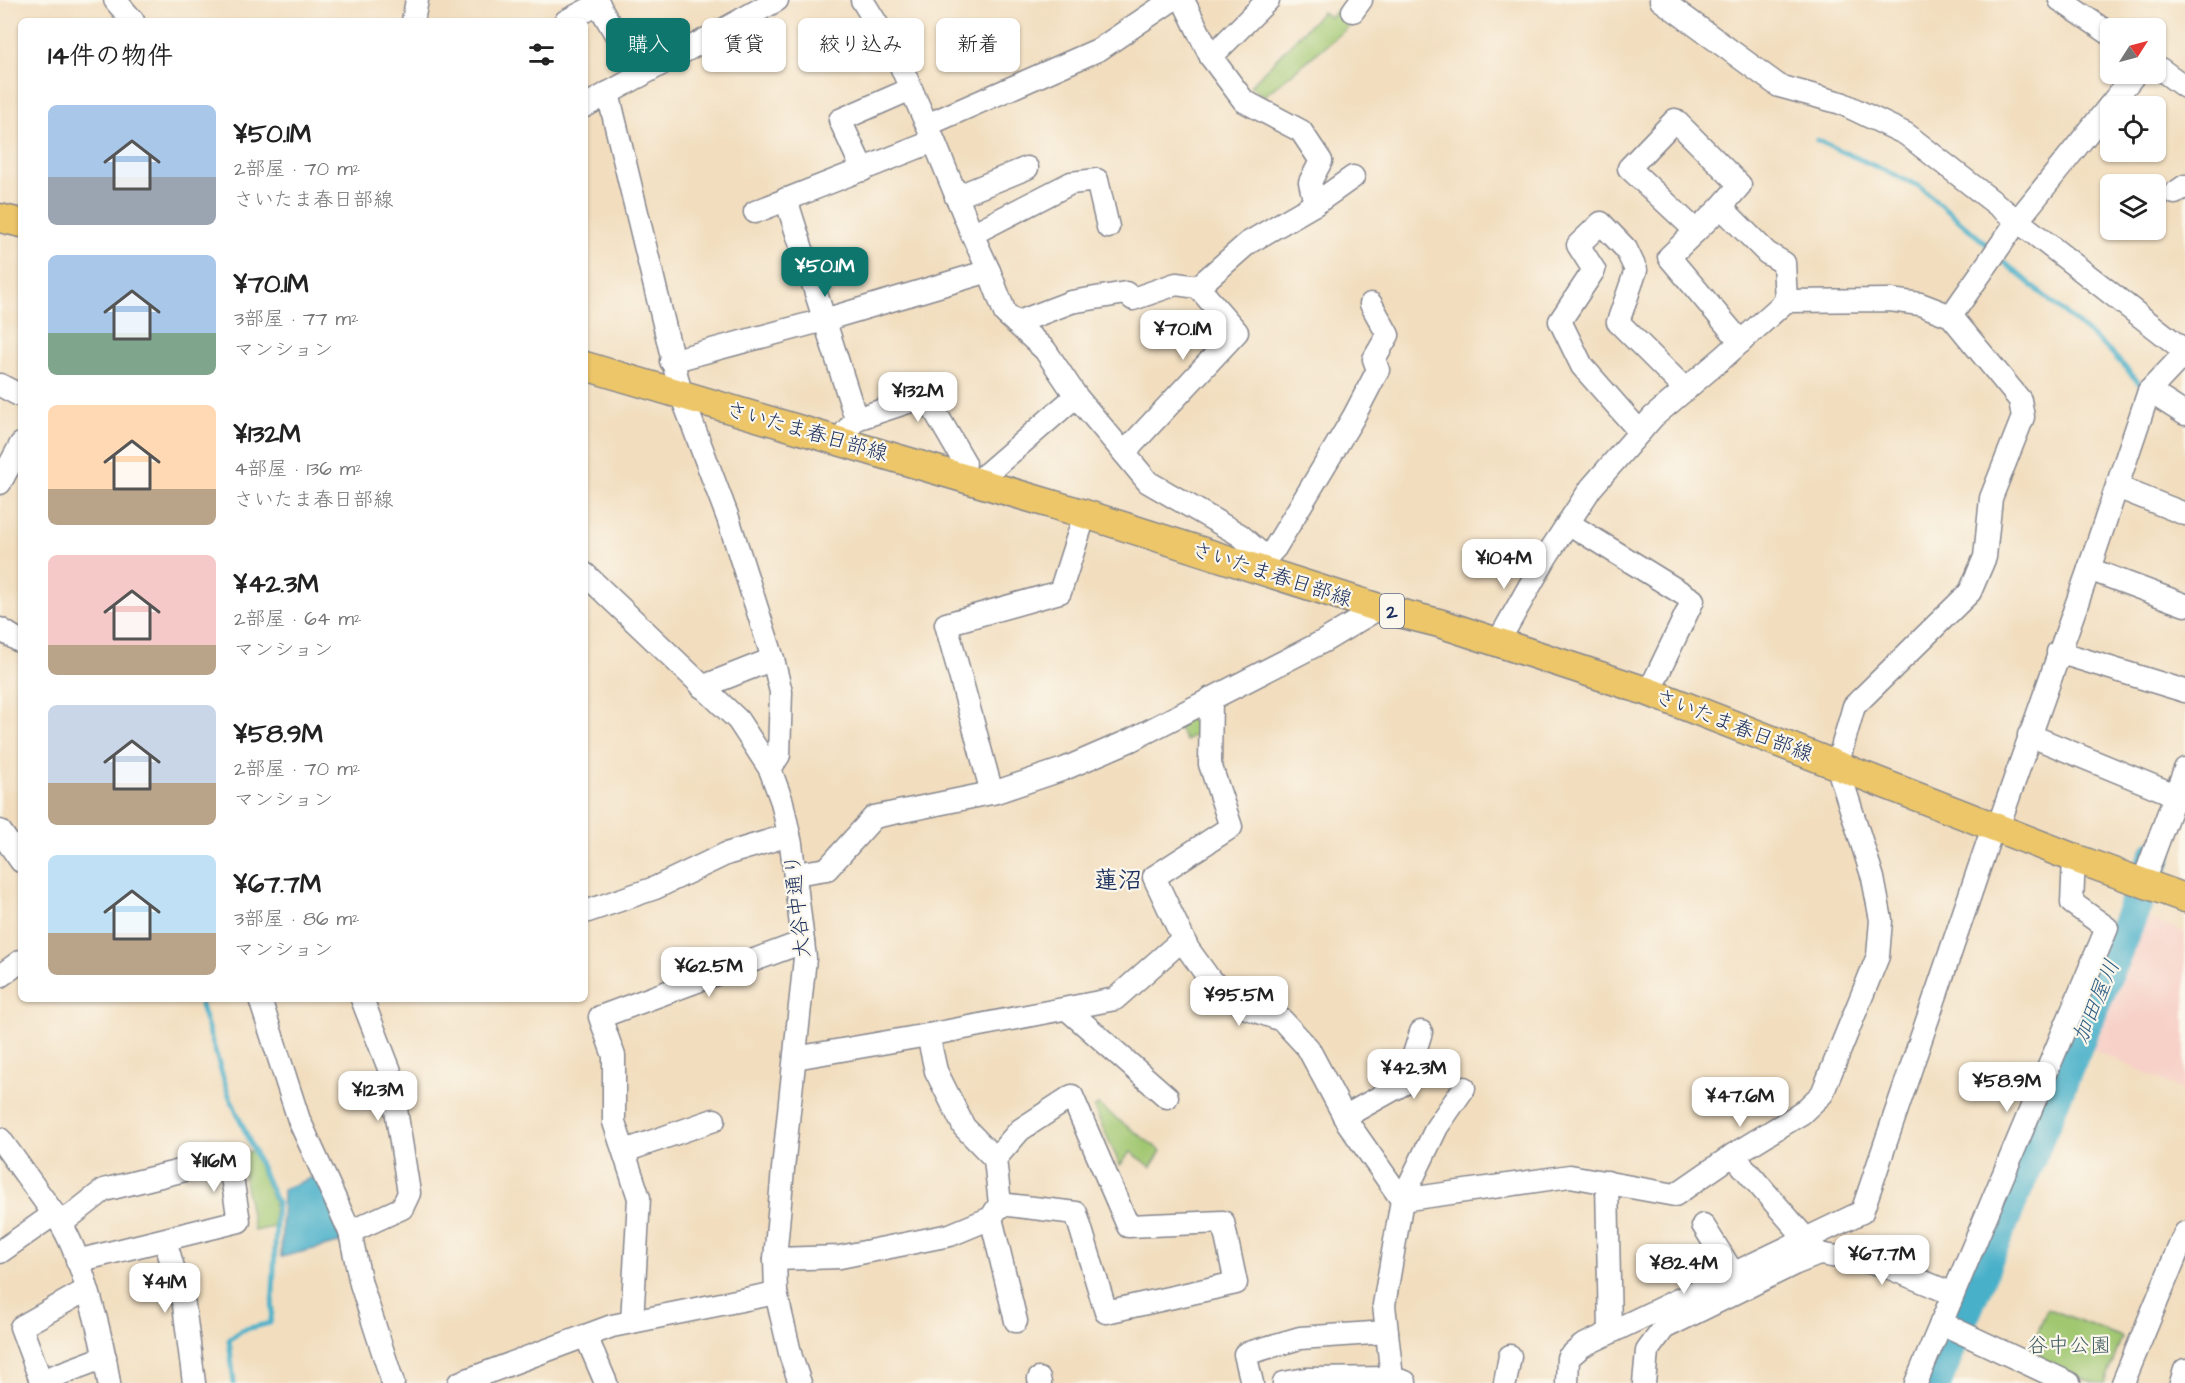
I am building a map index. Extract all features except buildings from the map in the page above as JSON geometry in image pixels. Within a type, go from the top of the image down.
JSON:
[{"type":"main road","points":[[0,218],[18,222]]},
{"type":"main road","name":"さいたま春日部線","points":[[588,367],[681,394],[848,430],[970,480],[1264,564],[1379,608],[1438,623],[1649,692],[2074,858],[2185,898]]},
{"type":"street","points":[[115,0],[130,18]]},
{"type":"street","points":[[414,18],[417,0]]},
{"type":"street","points":[[588,104],[777,0]]},
{"type":"street","points":[[862,0],[896,55],[931,133],[1005,313],[1045,350],[1076,396],[1148,482],[1240,535],[1264,564],[1353,417],[1378,370],[1374,359],[1388,334],[1371,304]]},
{"type":"street","points":[[755,212],[862,170],[1100,49],[1172,0]]},
{"type":"street","points":[[1183,0],[1211,57],[1244,101],[1301,130],[1321,161],[1310,182],[1315,204]]},
{"type":"street","points":[[1211,57],[1268,0]]},
{"type":"street","points":[[1644,1383],[1647,1351],[1664,1328],[1794,1264],[1813,1246],[1862,1212],[1990,836],[1998,827],[2149,391],[2185,352],[1906,134],[1841,104],[1779,86],[1661,0]]},
{"type":"street","points":[[2060,0],[2100,27]]},
{"type":"street","points":[[571,18],[597,2],[639,76]]},
{"type":"street","points":[[2166,73],[2185,87]]},
{"type":"street","points":[[1951,316],[2018,220],[2127,84]]},
{"type":"street","points":[[862,170],[840,120],[911,88]]},
{"type":"street","points":[[608,93],[671,361],[681,394],[728,518],[773,659],[781,692],[779,755],[770,769]]},
{"type":"street","points":[[1696,231],[1629,168],[1675,120],[1740,185],[1721,207],[1669,257],[1741,342]]},
{"type":"street","points":[[956,197],[1027,168]]},
{"type":"street","points":[[1198,287],[1248,243],[1315,204],[1353,177]]},
{"type":"street","points":[[972,234],[1071,183],[1097,180],[1108,227]]},
{"type":"street","points":[[786,199],[824,320],[848,430],[926,396],[965,463],[970,480],[1076,396]]},
{"type":"street","points":[[1721,207],[1767,253],[1784,263],[1786,301]]},
{"type":"street","points":[[1640,432],[1582,366],[1560,321],[1594,270],[1578,245],[1602,223],[1626,249],[1636,270],[1618,322],[1686,390]]},
{"type":"street","points":[[671,361],[824,320],[989,271]]},
{"type":"street","points":[[1016,323],[1071,302],[1126,293],[1133,299],[1176,284],[1198,287],[1237,333],[1124,453]]},
{"type":"street","points":[[1402,1200],[1570,1176],[1675,1195],[1733,1155],[1802,1113],[1822,1094],[1878,956],[1881,920],[1875,889],[1838,765],[1854,706],[1970,592],[1985,557],[1991,498],[2023,417],[2020,400],[1951,316],[1920,304],[1890,300],[1786,301],[1653,417],[1591,488],[1546,557],[1498,642]]},
{"type":"street","points":[[0,385],[18,394]]},
{"type":"street","points":[[2149,391],[2185,414]]},
{"type":"street","points":[[0,483],[18,450]]},
{"type":"street","points":[[2117,487],[2185,514]]},
{"type":"street","points":[[992,793],[946,624],[1060,592],[1085,514]]},
{"type":"street","points":[[1568,523],[1693,600],[1649,692]]},
{"type":"street","points":[[2089,569],[2185,605]]},
{"type":"street","name":"大谷中通り","points":[[588,583],[738,720],[770,769],[782,802],[795,874],[805,958],[776,1259],[776,1293],[791,1357],[800,1383]]},
{"type":"street","points":[[795,874],[827,869],[874,817],[992,793],[1064,769],[1131,740],[1324,641],[1379,608]]},
{"type":"street","points":[[0,630],[18,640]]},
{"type":"street","points":[[2058,652],[2185,691]]},
{"type":"street","points":[[702,687],[773,659]]},
{"type":"street","points":[[1211,698],[1210,764],[1231,826],[1154,877],[1188,949],[1211,981],[1247,1008],[1282,1020],[1308,1048],[1344,1117],[1402,1200]]},
{"type":"street","points":[[2029,735],[2175,795]]},
{"type":"street","points":[[2143,882],[2185,769]]},
{"type":"street","points":[[0,831],[18,857]]},
{"type":"street","points":[[588,911],[655,888],[726,854],[789,835]]},
{"type":"street","points":[[1916,1383],[2107,928],[2072,903],[2074,858]]},
{"type":"street","points":[[795,1058],[1115,999],[1183,939]]},
{"type":"street","points":[[632,1322],[639,1198],[614,1122],[614,1056],[600,1017],[803,942]]},
{"type":"street","points":[[0,976],[18,963]]},
{"type":"street","points":[[261,1002],[299,1119],[350,1232],[362,1284],[393,1383]]},
{"type":"street","points":[[350,1232],[402,1208],[409,1193],[390,1071],[363,1002]]},
{"type":"street","points":[[1067,1009],[1167,1097]]},
{"type":"street","points":[[1344,1117],[1405,1083],[1421,1032]]},
{"type":"street","points":[[928,1035],[936,1071],[963,1127],[995,1159]]},
{"type":"street","points":[[1298,1382],[1396,1381],[1384,1305],[1402,1200],[1437,1127],[1464,1088]]},
{"type":"street","points":[[776,1259],[840,1257],[951,1235],[995,1211],[1076,1213],[1106,1312],[1236,1283],[1223,1222],[1128,1226],[1072,1096],[1020,1130],[995,1159],[995,1211],[1016,1321]]},
{"type":"street","points":[[625,1151],[714,1120]]},
{"type":"street","points":[[0,1139],[58,1218],[77,1261],[86,1290],[105,1357],[109,1383]]},
{"type":"street","points":[[1733,1155],[1813,1246],[1880,1264],[1953,1294]]},
{"type":"street","points":[[0,1252],[104,1190],[229,1159],[239,1221],[77,1261]]},
{"type":"street","points":[[1608,1182],[1610,1332]]},
{"type":"street","points":[[1703,1225],[1733,1273]]},
{"type":"street","points":[[2123,1383],[2185,1233]]},
{"type":"street","points":[[165,1240],[184,1305],[194,1383]]},
{"type":"street","points":[[1567,1383],[1568,1358],[1582,1346],[1733,1273],[1813,1246]]},
{"type":"street","points":[[86,1290],[21,1327],[41,1381],[105,1357]]},
{"type":"street","points":[[459,1383],[612,1326],[776,1293]]},
{"type":"street","points":[[1941,1323],[2069,1383]]},
{"type":"street","points":[[1252,1383],[1245,1354],[1300,1338],[1387,1332]]},
{"type":"street","points":[[586,1336],[606,1383]]},
{"type":"street","points":[[1505,1383],[1510,1356]]},
{"type":"street","points":[[2181,1383],[2185,1370]]},
{"type":"shaded area","points":[[2144,917],[2185,933],[2185,1091],[2088,1047]]},
{"type":"green space","points":[[1341,6],[1357,20],[1264,96],[1250,86],[1322,12],[1330,17]]},
{"type":"green space","points":[[1206,707],[1205,729],[1186,741],[1177,725]]},
{"type":"green space","points":[[1098,1105],[1161,1151],[1151,1167],[1131,1152],[1120,1165],[1094,1108]]},
{"type":"green space","points":[[252,1151],[274,1202],[274,1227],[254,1231],[240,1154]]},
{"type":"green space","name":"谷中公園","points":[[2047,1308],[2122,1337],[2105,1383],[2095,1383],[2028,1358]]},
{"type":"water","points":[[316,1176],[347,1241],[281,1257],[283,1189]]},
{"type":"waterway","points":[[1817,140],[1919,186],[1992,249]]},
{"type":"waterway","points":[[2004,262],[2110,351],[2141,385]]},
{"type":"waterway","name":"加田屋川","points":[[1935,1383],[2156,856]]},
{"type":"waterway","points":[[200,1002],[228,1093],[277,1203],[270,1323],[242,1330],[229,1340],[234,1383]]},
{"type":"district","name":"蓮沼","points":[[1118,880]]}]
